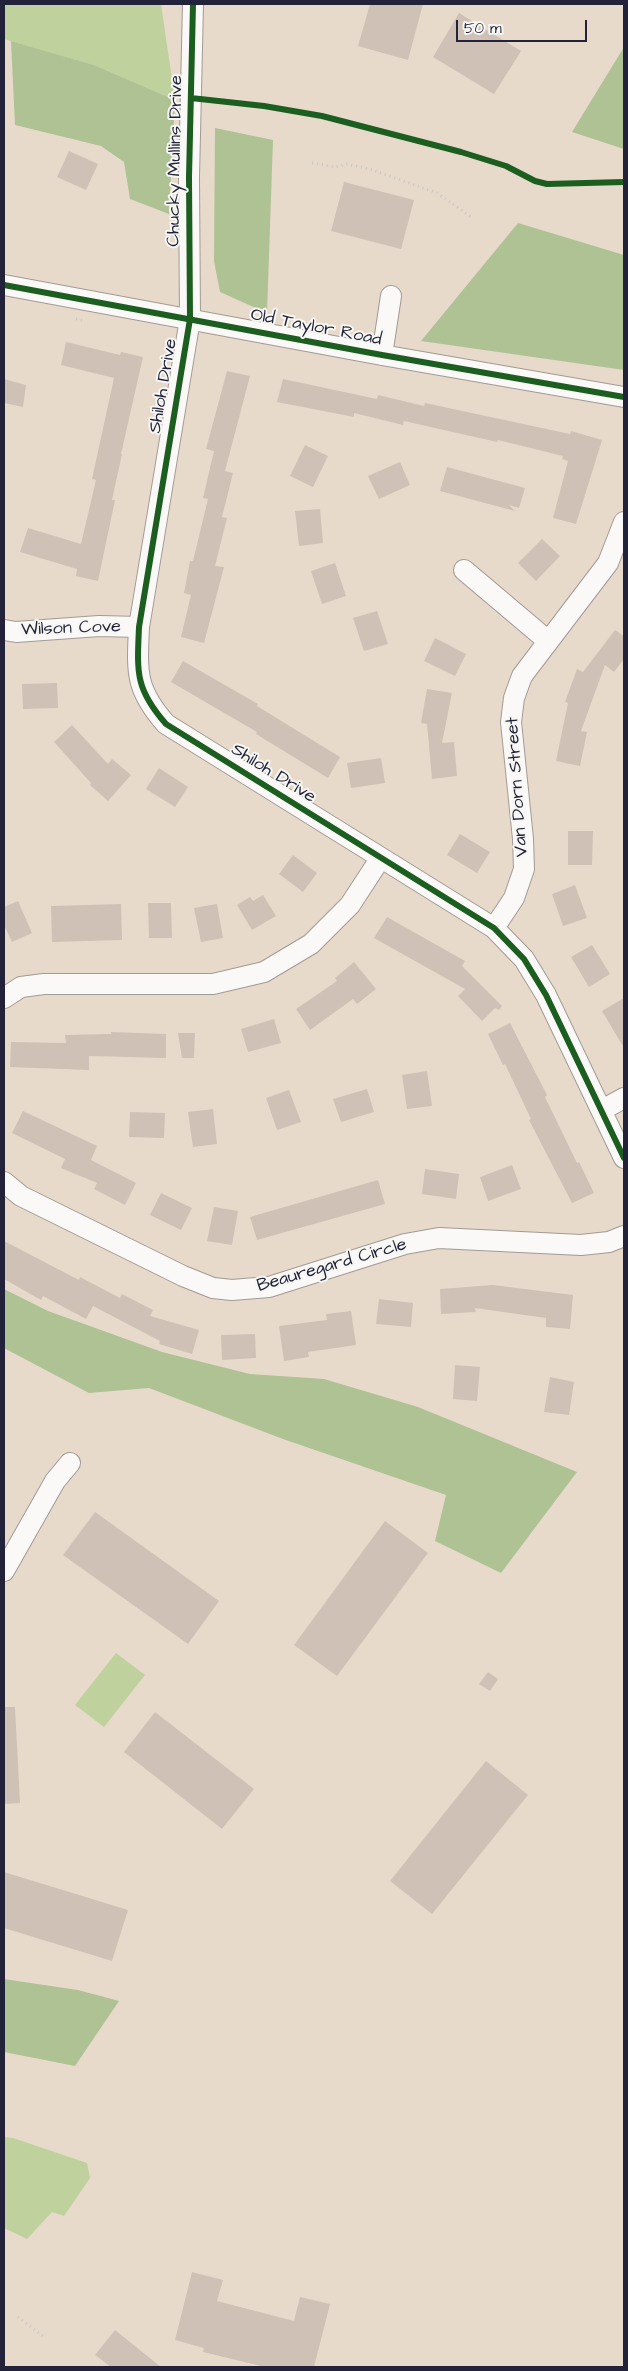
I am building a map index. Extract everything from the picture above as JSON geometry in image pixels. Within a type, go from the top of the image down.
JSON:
[{"type":"street","name":"Chucky Mullins Drive","points":[[190,319],[189,177],[193,4]]},
{"type":"street","name":"Old Taylor Road","points":[[4,284],[382,355],[624,397]]},
{"type":"street","points":[[382,355],[391,296]]},
{"type":"street","name":"Shiloh Drive","points":[[190,319],[139,627],[137,670],[143,693],[153,710],[166,724],[494,928],[524,959],[546,994],[624,1158]]},
{"type":"street","name":"Van Dorn Street","points":[[494,928],[514,898],[524,869],[511,722],[514,698],[522,676],[608,563],[624,522]]},
{"type":"street","points":[[464,570],[548,641]]},
{"type":"street","name":"Wilson Cove","points":[[4,630],[16,632],[99,626],[139,627]]},
{"type":"street","points":[[4,998],[21,987],[44,984],[213,984],[264,972],[311,944],[350,905],[380,858]]},
{"type":"street","points":[[602,1110],[624,1098]]},
{"type":"street","name":"Beauregard Circle","points":[[4,1182],[21,1196],[184,1276],[213,1288],[232,1290],[269,1287],[405,1244],[439,1238],[581,1245],[609,1242],[624,1236]]},
{"type":"street","points":[[4,1571],[55,1481],[70,1463]]},
{"type":"path","points":[[312,163],[334,167],[347,164],[370,170],[437,193],[471,217]]},
{"type":"path","points":[[18,2317],[44,2336]]},
{"type":"green space","points":[[4,4],[161,4],[175,100],[94,65],[4,39]]},
{"type":"green space","points":[[11,41],[94,65],[175,100],[169,214],[130,199],[124,162],[101,146],[15,125]]},
{"type":"green space","points":[[624,47],[624,149],[572,132]]},
{"type":"green space","points":[[215,128],[273,140],[267,313],[220,292],[214,261]]},
{"type":"green space","points":[[518,223],[624,255],[624,370],[421,341]]},
{"type":"green space","points":[[4,1289],[48,1311],[162,1352],[250,1374],[324,1379],[418,1407],[577,1472],[501,1573],[435,1541],[446,1495],[283,1439],[149,1388],[89,1393],[4,1348]]},
{"type":"green space","points":[[116,1653],[145,1675],[104,1727],[75,1705]]},
{"type":"green space","points":[[4,1979],[78,1990],[119,2001],[75,2066],[4,2052]]},
{"type":"green space","points":[[4,2137],[13,2138],[87,2163],[90,2178],[64,2216],[52,2212],[27,2239],[4,2228]]},
{"type":"building","points":[[370,4],[423,4],[408,60],[358,46]]},
{"type":"building","points":[[459,13],[521,51],[494,94],[433,57]]},
{"type":"building","points":[[69,151],[98,164],[86,190],[57,177]]},
{"type":"building","points":[[344,182],[414,200],[401,249],[331,231]]},
{"type":"building","points":[[66,342],[120,355],[121,352],[143,357],[121,454],[112,500],[115,500],[98,581],[76,576],[77,569],[20,552],[28,528],[81,544],[96,480],[92,479],[114,378],[61,365]]},
{"type":"building","points":[[227,371],[250,376],[225,471],[233,473],[222,517],[227,518],[215,566],[224,567],[204,643],[181,637],[191,595],[184,593],[190,561],[193,561],[208,499],[203,498],[214,451],[206,449]]},
{"type":"building","points":[[4,379],[26,385],[23,407],[4,403]]},
{"type":"building","points":[[283,379],[377,399],[378,395],[424,406],[425,403],[570,434],[571,431],[602,440],[576,524],[553,518],[568,461],[562,459],[563,456],[498,440],[497,442],[404,421],[403,425],[354,413],[354,417],[277,402]]},
{"type":"building","points":[[305,445],[328,456],[313,487],[290,476]]},
{"type":"building","points":[[400,462],[410,485],[379,499],[368,476]]},
{"type":"building","points":[[447,467],[525,488],[519,508],[509,505],[515,511],[440,491]]},
{"type":"building","points":[[320,509],[323,543],[299,546],[295,511]]},
{"type":"building","points":[[542,539],[560,556],[536,581],[518,563]]},
{"type":"building","points":[[335,563],[346,596],[322,604],[311,571]]},
{"type":"building","points":[[377,611],[388,644],[364,651],[353,618]]},
{"type":"building","points":[[615,630],[624,636],[624,659],[614,672],[605,665],[581,731],[587,732],[580,766],[556,761],[568,703],[565,702],[577,669],[583,672]]},
{"type":"building","points":[[435,638],[466,654],[455,676],[424,661]]},
{"type":"building","points":[[183,661],[258,704],[257,706],[340,757],[328,778],[256,734],[257,732],[171,682]]},
{"type":"building","points":[[57,683],[58,708],[23,709],[22,684]]},
{"type":"building","points":[[427,689],[452,693],[442,743],[454,742],[457,776],[432,779],[427,724],[421,723]]},
{"type":"building","points":[[72,725],[108,764],[112,759],[131,775],[108,801],[90,785],[91,783],[54,742]]},
{"type":"building","points":[[381,758],[385,783],[351,788],[347,763]]},
{"type":"building","points":[[159,768],[188,787],[175,807],[146,789]]},
{"type":"building","points":[[568,831],[593,831],[592,865],[568,865]]},
{"type":"building","points":[[460,834],[490,852],[477,873],[447,855]]},
{"type":"building","points":[[293,855],[317,873],[303,892],[279,874]]},
{"type":"building","points":[[575,885],[587,918],[563,926],[552,894]]},
{"type":"building","points":[[263,895],[276,916],[252,930],[237,905],[250,897],[253,901]]},
{"type":"building","points":[[18,901],[32,933],[12,942],[4,925],[4,907]]},
{"type":"building","points":[[148,903],[171,903],[172,938],[149,938]]},
{"type":"building","points":[[121,904],[122,940],[52,942],[51,906]]},
{"type":"building","points":[[217,904],[223,938],[201,942],[194,908]]},
{"type":"building","points":[[387,917],[465,961],[462,966],[502,1006],[499,1010],[495,1008],[482,1021],[458,996],[465,989],[374,938]]},
{"type":"building","points":[[592,945],[610,974],[589,987],[571,957]]},
{"type":"building","points":[[354,962],[376,989],[357,1004],[353,999],[310,1030],[296,1009],[337,981],[335,978]]},
{"type":"building","points":[[624,998],[624,1048],[602,1011]]},
{"type":"building","points":[[274,1019],[281,1043],[248,1052],[241,1029]]},
{"type":"building","points":[[510,1023],[547,1095],[545,1097],[577,1163],[579,1162],[594,1193],[572,1203],[529,1120],[531,1119],[505,1064],[503,1065],[488,1034]]},
{"type":"building","points":[[111,1032],[166,1034],[166,1058],[89,1056],[89,1070],[10,1067],[11,1042],[66,1043],[65,1035],[111,1034]]},
{"type":"building","points":[[178,1033],[195,1033],[194,1058],[182,1058]]},
{"type":"building","points":[[427,1071],[432,1106],[407,1109],[402,1075]]},
{"type":"building","points":[[367,1089],[374,1112],[341,1122],[333,1099]]},
{"type":"building","points":[[289,1090],[301,1122],[277,1130],[266,1098]]},
{"type":"building","points":[[213,1109],[217,1144],[193,1147],[188,1112]]},
{"type":"building","points":[[23,1111],[97,1146],[91,1160],[136,1183],[125,1205],[94,1189],[97,1183],[61,1168],[65,1159],[12,1133]]},
{"type":"building","points":[[130,1112],[165,1113],[164,1138],[129,1137]]},
{"type":"building","points":[[512,1165],[521,1189],[488,1201],[480,1177]]},
{"type":"building","points":[[425,1169],[459,1174],[456,1199],[422,1194]]},
{"type":"building","points":[[378,1180],[385,1204],[257,1240],[250,1217]]},
{"type":"building","points":[[161,1193],[192,1208],[181,1230],[150,1215]]},
{"type":"building","points":[[214,1207],[238,1211],[232,1245],[207,1241]]},
{"type":"building","points":[[4,1241],[79,1280],[80,1277],[120,1298],[122,1294],[153,1310],[150,1316],[199,1330],[192,1354],[159,1344],[160,1341],[93,1306],[86,1319],[43,1296],[41,1300],[4,1279]]},
{"type":"building","points":[[493,1285],[573,1295],[570,1329],[546,1327],[546,1318],[475,1308],[476,1312],[441,1314],[440,1289]]},
{"type":"building","points":[[379,1299],[413,1303],[411,1327],[376,1324]]},
{"type":"building","points":[[351,1311],[356,1345],[308,1352],[309,1357],[284,1361],[279,1326],[327,1320],[326,1314]]},
{"type":"building","points":[[255,1334],[256,1358],[222,1360],[221,1335]]},
{"type":"building","points":[[455,1365],[480,1367],[477,1401],[453,1399]]},
{"type":"building","points":[[550,1377],[574,1382],[569,1415],[544,1412]]},
{"type":"building","points":[[95,1512],[219,1601],[188,1644],[63,1555]]},
{"type":"building","points":[[385,1521],[428,1553],[337,1676],[294,1645]]},
{"type":"building","points":[[488,1672],[498,1679],[490,1691],[479,1684]]},
{"type":"building","points":[[4,1707],[15,1707],[20,1803],[4,1804]]},
{"type":"building","points":[[155,1712],[254,1789],[222,1829],[124,1752]]},
{"type":"building","points":[[486,1761],[528,1795],[432,1914],[390,1881]]},
{"type":"building","points":[[4,1872],[128,1910],[112,1961],[4,1928]]},
{"type":"building","points":[[192,2272],[223,2280],[217,2301],[294,2321],[300,2297],[330,2304],[314,2367],[265,2367],[203,2352],[204,2348],[175,2340]]},
{"type":"building","points":[[115,2330],[161,2367],[111,2367],[95,2355]]},
{"type":"cycle path","points":[[193,4],[189,177],[190,319],[139,627],[138,668],[143,690],[156,712],[166,724],[494,928],[524,959],[546,995],[624,1158]]},
{"type":"cycle path","points":[[191,98],[264,106],[322,116],[461,152],[506,166],[535,181],[547,184],[624,182]]},
{"type":"cycle path","points":[[4,285],[382,355],[624,397]]}]
